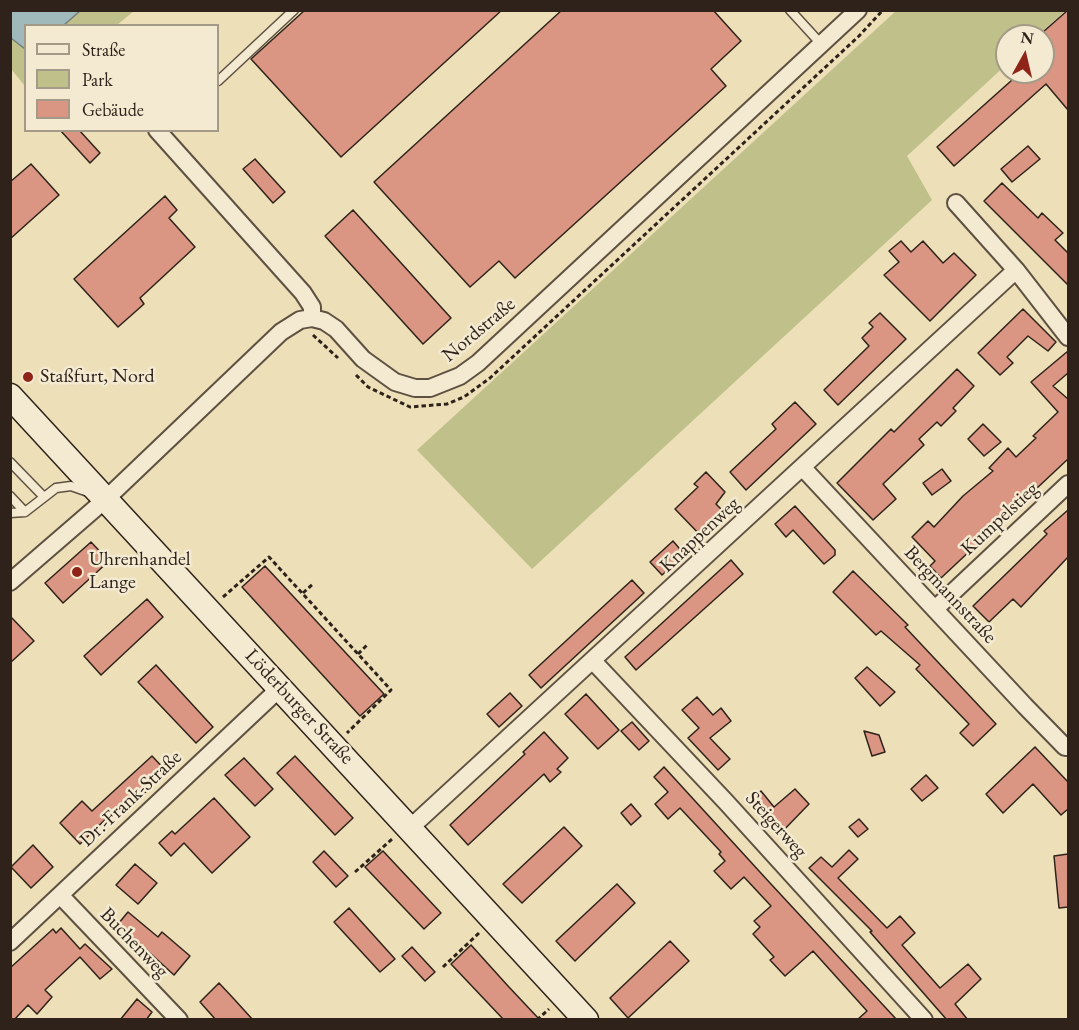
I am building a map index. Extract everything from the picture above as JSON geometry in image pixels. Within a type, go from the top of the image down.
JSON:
[{"type":"street","name":"Nordstraße","points":[[312,318],[324,321],[336,329],[363,359],[395,382],[415,388],[430,388],[460,376],[478,363],[823,45],[858,10]]},
{"type":"street","points":[[12,579],[106,499],[281,332],[300,320],[312,318],[312,307],[303,293],[161,132]]},
{"type":"street","points":[[956,203],[1016,270],[1068,337]]},
{"type":"street","name":"Knappenweg","points":[[410,828],[593,662],[1016,270]]},
{"type":"street","name":"Löderburger Straße","points":[[10,396],[586,1020]]},
{"type":"street","name":"Bergmannstraße","points":[[803,468],[1067,749]]},
{"type":"street","name":"Kumpelstieg","points":[[935,609],[1068,484]]},
{"type":"street","name":"Steigerweg","points":[[593,662],[726,802],[924,1020]]},
{"type":"street","name":"Dr.-Frank-Straße","points":[[10,942],[280,688]]},
{"type":"street","name":"Buchenweg","points":[[60,895],[179,1020]]},
{"type":"lane","points":[[219,80],[294,10]]},
{"type":"lane","points":[[790,10],[823,45]]},
{"type":"lane","points":[[10,462],[44,497]]},
{"type":"lane","points":[[10,513],[25,512],[56,488],[71,486],[106,499]]},
{"type":"lane","points":[[10,496],[25,512]]},
{"type":"path","points":[[208,610],[269,557],[303,593],[391,690],[334,746]]},
{"type":"path","points":[[303,593],[313,584]]},
{"type":"path","points":[[358,654],[368,644]]},
{"type":"path","points":[[356,872],[392,838],[410,828]]},
{"type":"path","points":[[443,967],[493,919]]},
{"type":"green space","points":[[897,10],[1065,11],[1050,24],[995,24],[995,75],[907,156],[932,200],[532,569],[417,450]]},
{"type":"green space","points":[[11,11],[134,11],[118,24],[24,24],[24,85],[11,69]]},
{"type":"water","points":[[11,10],[80,10],[65,24],[24,24],[24,48],[11,38]]},
{"type":"building","points":[[305,10],[502,10],[341,157],[251,59]]},
{"type":"building","points":[[562,10],[713,10],[741,41],[711,69],[726,86],[515,278],[499,261],[470,287],[374,182]]},
{"type":"building","points":[[1068,10],[1068,110],[1046,84],[1055,84],[1055,24],[1052,24]]},
{"type":"building","points":[[1008,84],[1046,84],[954,166],[937,147]]},
{"type":"building","points":[[62,132],[81,132],[100,153],[90,163]]},
{"type":"building","points":[[1028,146],[1040,159],[1012,182],[1001,169]]},
{"type":"building","points":[[255,159],[285,192],[273,203],[243,169]]},
{"type":"building","points":[[31,164],[59,195],[10,239],[10,182]]},
{"type":"building","points":[[1002,183],[1038,218],[1042,213],[1063,233],[1055,240],[1068,253],[1068,285],[984,201]]},
{"type":"building","points":[[165,196],[177,210],[169,218],[195,247],[140,298],[144,304],[118,327],[74,279]]},
{"type":"building","points":[[353,210],[451,318],[423,344],[325,236]]},
{"type":"building","points":[[901,241],[911,252],[923,241],[943,263],[954,253],[976,275],[930,321],[884,275],[899,262],[889,251]]},
{"type":"building","points":[[1023,309],[1056,342],[1048,351],[1028,336],[1007,357],[1013,363],[1000,375],[978,353]]},
{"type":"building","points":[[880,313],[906,339],[838,405],[824,390],[869,346],[862,338],[873,327],[869,323]]},
{"type":"building","points":[[1068,351],[1068,373],[1053,386],[1068,399],[1068,459],[941,578],[930,566],[935,561],[912,537],[928,521],[934,527],[963,496],[993,471],[989,468],[1008,448],[1016,457],[1036,438],[1033,436],[1058,412],[1031,382]]},
{"type":"building","points":[[957,369],[974,386],[953,408],[956,411],[941,426],[937,422],[919,439],[924,445],[883,484],[896,499],[873,520],[837,483],[891,429],[894,432]]},
{"type":"building","points":[[795,402],[816,424],[746,490],[730,472],[776,429],[772,424]]},
{"type":"building","points":[[983,424],[1001,442],[984,456],[968,439]]},
{"type":"building","points":[[942,469],[951,481],[932,495],[923,483]]},
{"type":"building","points":[[706,472],[725,492],[716,504],[727,515],[703,538],[675,509],[698,487],[694,484]]},
{"type":"building","points":[[795,506],[835,550],[835,555],[824,564],[793,530],[786,537],[775,524]]},
{"type":"building","points":[[1068,510],[1068,557],[1021,607],[1013,599],[989,622],[973,606],[1047,534],[1044,531]]},
{"type":"building","points":[[673,541],[685,555],[662,575],[650,562]]},
{"type":"building","name":"Uhrenhandel Lange","points":[[91,542],[109,561],[63,603],[45,583]]},
{"type":"building","points":[[731,560],[743,574],[636,670],[625,657]]},
{"type":"building","points":[[265,566],[384,694],[360,716],[242,587]]},
{"type":"building","points":[[853,571],[908,625],[905,627],[996,724],[973,746],[960,733],[969,724],[916,669],[920,665],[881,631],[876,635],[833,592]]},
{"type":"building","points":[[632,580],[644,593],[541,688],[529,675]]},
{"type":"building","points":[[147,599],[163,617],[101,675],[84,656]]},
{"type":"building","points":[[10,616],[34,641],[10,663]]},
{"type":"building","points":[[156,665],[213,727],[196,743],[138,682]]},
{"type":"building","points":[[867,667],[895,692],[880,706],[855,678]]},
{"type":"building","points":[[510,693],[522,706],[499,727],[487,714]]},
{"type":"building","points":[[586,694],[619,730],[598,749],[565,714]]},
{"type":"building","points":[[697,697],[713,715],[721,708],[731,721],[710,738],[730,759],[718,770],[688,738],[699,728],[682,710]]},
{"type":"building","points":[[632,722],[649,741],[639,750],[621,731]]},
{"type":"building","points":[[864,731],[879,735],[885,752],[872,756]]},
{"type":"building","points":[[544,732],[568,758],[557,769],[561,772],[550,782],[544,774],[468,845],[450,825],[525,754],[523,752]]},
{"type":"building","points":[[1035,747],[1068,782],[1068,809],[1061,815],[1033,784],[1003,813],[986,794]]},
{"type":"building","points":[[152,756],[167,772],[120,816],[115,810],[80,844],[60,823],[82,801],[92,811]]},
{"type":"building","points":[[295,756],[353,818],[335,835],[277,773]]},
{"type":"building","points":[[244,758],[273,789],[255,806],[225,775]]},
{"type":"building","points":[[664,767],[897,1020],[857,1020],[867,1011],[813,951],[785,976],[770,960],[774,957],[753,934],[760,927],[754,921],[771,906],[744,877],[731,889],[714,871],[725,861],[719,854],[721,852],[680,808],[668,819],[655,804],[668,792],[654,777]]},
{"type":"building","points":[[926,775],[938,788],[922,801],[911,789]]},
{"type":"building","points":[[795,789],[809,804],[778,836],[749,802],[761,791],[774,807]]},
{"type":"building","points":[[214,798],[250,837],[212,873],[184,843],[171,856],[159,843],[172,831],[175,834]]},
{"type":"building","points":[[631,804],[641,816],[631,825],[621,813]]},
{"type":"building","points":[[859,819],[868,829],[858,837],[849,827]]},
{"type":"building","points":[[564,827],[582,846],[522,903],[503,884]]},
{"type":"building","points":[[33,845],[53,867],[31,888],[11,867]]},
{"type":"building","points":[[849,850],[858,859],[838,878],[887,928],[900,916],[915,933],[902,945],[940,988],[968,964],[981,979],[955,1004],[968,1020],[947,1020],[870,932],[872,931],[809,868],[821,857],[832,867]]},
{"type":"building","points":[[324,851],[348,876],[336,887],[313,862]]},
{"type":"building","points":[[383,851],[441,913],[424,929],[365,867]]},
{"type":"building","points":[[1068,854],[1068,907],[1059,908],[1054,856]]},
{"type":"building","points":[[135,864],[157,883],[138,904],[116,885]]},
{"type":"building","points":[[617,884],[635,903],[575,961],[556,941]]},
{"type":"building","points":[[349,908],[395,959],[380,972],[334,922]]},
{"type":"building","points":[[128,912],[158,937],[162,932],[190,956],[174,975],[118,924]]},
{"type":"building","points":[[61,928],[80,949],[85,944],[112,969],[100,979],[80,957],[45,990],[52,997],[37,1014],[28,1005],[14,1020],[10,1020],[10,968],[53,929],[56,933]]},
{"type":"building","points":[[670,941],[689,961],[628,1018],[610,998]]},
{"type":"building","points":[[471,945],[540,1020],[504,1020],[451,964]]},
{"type":"building","points":[[412,947],[435,972],[425,981],[402,956]]},
{"type":"building","points":[[219,983],[253,1020],[216,1020],[200,1002]]},
{"type":"building","points":[[137,999],[152,1012],[146,1020],[120,1020]]},
{"type":"place","name":"Staßfurt, Nord","points":[[28,377]]},
{"type":"place","name":"Uhrenhandel Lange","points":[[77,572]]}]
